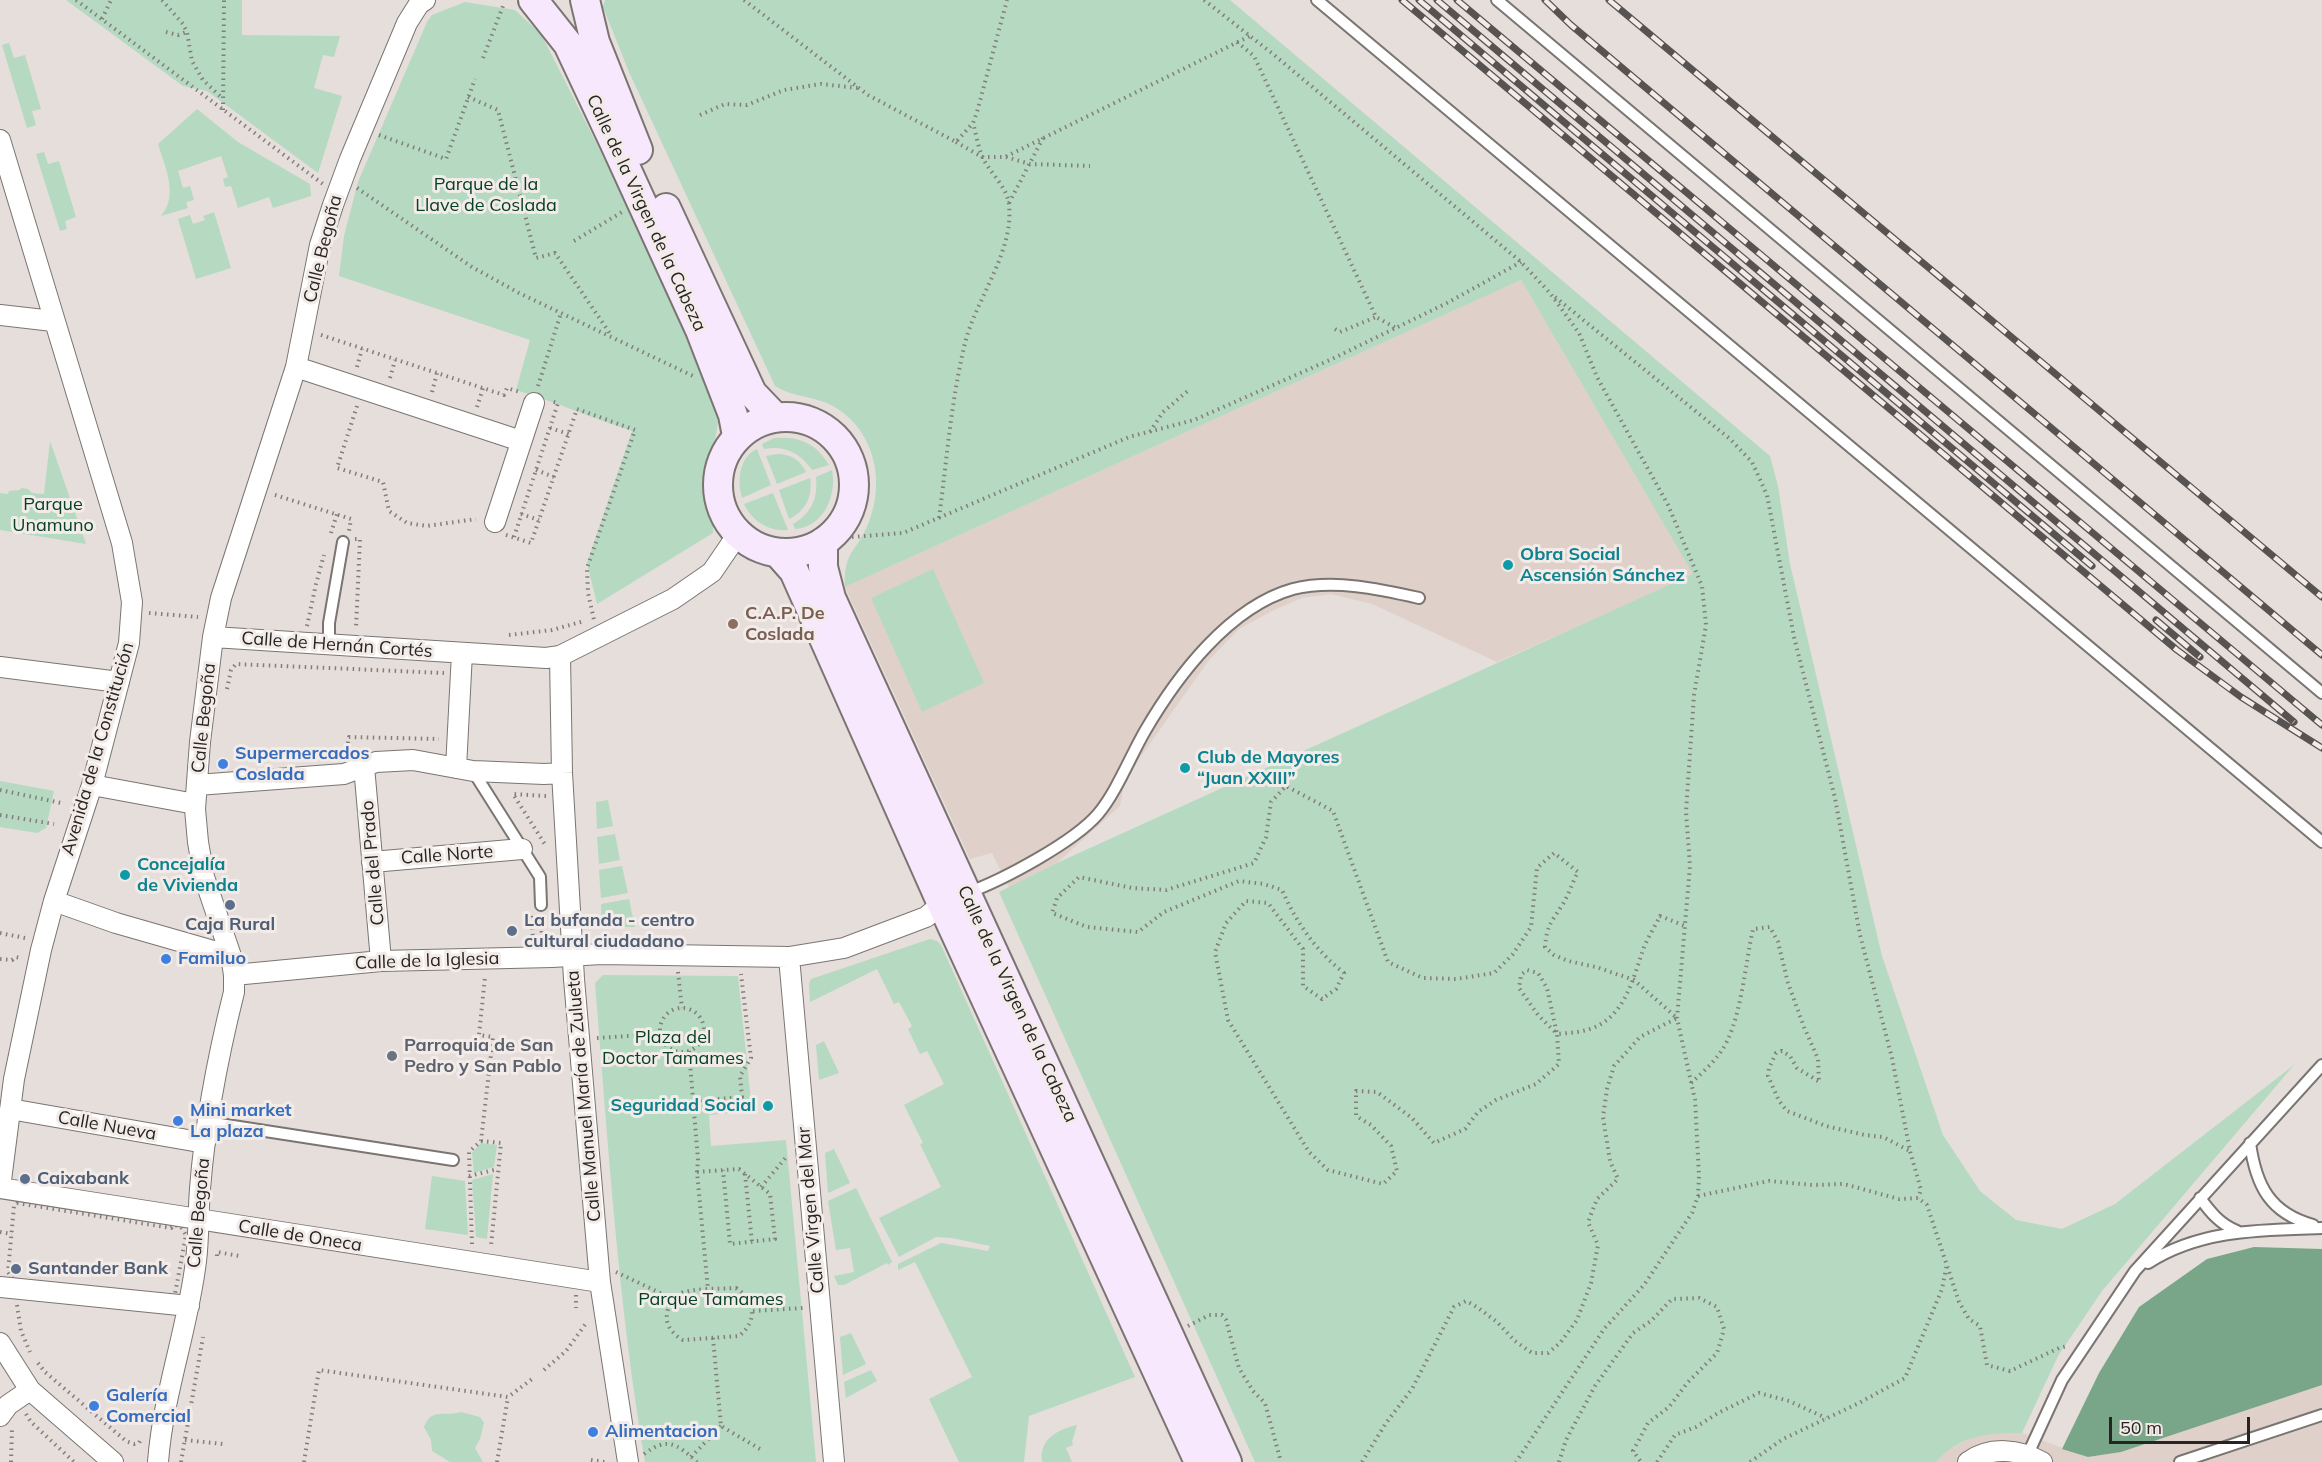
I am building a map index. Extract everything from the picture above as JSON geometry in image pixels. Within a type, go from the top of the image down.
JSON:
[{"type":"main road","name":"Calle de la Virgen de la Cabeza","points":[[534,0],[568,44],[614,141],[700,330],[733,415],[737,436]]},
{"type":"main road","name":"Calle de la Virgen de la Cabeza","points":[[585,0],[595,42],[631,134],[752,393],[776,417]]},
{"type":"main road","points":[[792,416],[809,420],[824,428],[841,446],[852,468],[854,485],[849,510],[836,531],[809,550],[793,553],[778,553],[749,544],[738,534],[722,511],[717,490],[718,470],[725,452],[737,436],[748,427],[776,417],[792,416]]},
{"type":"main road","name":"Calle de la Virgen de la Cabeza","points":[[823,542],[823,567],[831,598],[954,899],[1199,1462]]},
{"type":"main road","name":"Calle de la Virgen de la Cabeza","points":[[778,553],[794,571],[1227,1462]]},
{"type":"street","name":"Calle Begoña","points":[[158,1462],[152,1431],[189,1306],[196,1261],[207,1122],[234,992],[232,966],[204,877],[198,842],[196,794],[213,637],[221,598],[296,367],[320,245],[341,183],[407,23],[419,4],[425,0]]},
{"type":"street","name":"Avenida de la Constitución","points":[[0,140],[122,543],[132,602],[129,643],[119,682],[92,785],[54,901],[41,950],[9,1109],[0,1188]]},
{"type":"street","points":[[0,315],[53,321]]},
{"type":"street","points":[[296,367],[521,441]]},
{"type":"street","points":[[487,524],[521,441],[535,397]]},
{"type":"street","points":[[560,656],[673,598],[702,579],[712,572],[738,534]]},
{"type":"street","name":"Calle de Hernán Cortés","points":[[213,637],[329,638],[462,653],[546,658],[560,656]]},
{"type":"street","points":[[462,653],[465,769]]},
{"type":"street","name":"Calle Manuel María de Zulueta","points":[[560,656],[562,773],[573,957],[608,1277],[635,1459]]},
{"type":"street","points":[[0,667],[119,682]]},
{"type":"street","points":[[92,785],[196,794],[344,774],[376,762],[413,760],[465,769],[562,773]]},
{"type":"street","name":"Calle del Prado","points":[[364,766],[381,961]]},
{"type":"street","name":"Calle Norte","points":[[372,861],[522,849]]},
{"type":"street","name":"Calle de la Iglesia","points":[[54,901],[232,966],[573,957],[601,954],[789,957],[844,948],[926,917],[954,899]]},
{"type":"street","name":"Calle Virgen del Mar","points":[[789,957],[834,1462]]},
{"type":"street","name":"Calle Nueva","points":[[9,1109],[205,1143]]},
{"type":"street","name":"Calle de Oneca","points":[[0,1188],[199,1220],[608,1277]]},
{"type":"street","points":[[0,1287],[189,1306]]},
{"type":"street","points":[[0,1343],[30,1390],[113,1462]]},
{"type":"street","points":[[5,1419],[8,1405],[30,1390]]},
{"type":"street","points":[[146,1462],[153,1453],[152,1431]]},
{"type":"street","points":[[1968,1462],[1976,1456],[2001,1450],[2035,1458]]},
{"type":"lane","points":[[1317,0],[2322,842]]},
{"type":"lane","points":[[1497,0],[2322,693]]},
{"type":"lane","points":[[329,638],[343,542]]},
{"type":"lane","points":[[954,899],[984,886],[1074,837],[1099,813],[1163,703],[1200,654],[1239,617],[1265,600],[1294,589],[1327,585],[1373,588],[1419,598]]},
{"type":"lane","points":[[465,769],[540,877],[541,905]]},
{"type":"lane","points":[[2035,1458],[2062,1380],[2135,1271],[2322,1065]]},
{"type":"lane","points":[[207,1122],[453,1160]]},
{"type":"lane","points":[[2250,1143],[2253,1166],[2264,1190],[2278,1209],[2293,1220],[2322,1228]]},
{"type":"lane","points":[[2200,1198],[2212,1215],[2225,1226],[2238,1232]]},
{"type":"lane","points":[[2135,1271],[2162,1254],[2189,1242],[2238,1232],[2322,1228]]},
{"type":"lane","points":[[2180,1462],[2322,1415]]},
{"type":"path","points":[[76,0],[323,184]]},
{"type":"path","points":[[102,19],[111,0]]},
{"type":"path","points":[[162,0],[187,32],[189,51],[197,71],[209,87],[223,99]]},
{"type":"path","points":[[223,111],[224,0]]},
{"type":"path","points":[[744,0],[858,88],[982,157],[1005,157],[1030,164],[1090,166]]},
{"type":"path","points":[[956,142],[973,123],[1007,0]]},
{"type":"path","points":[[1204,0],[1521,262],[1550,293],[1579,333],[1597,377],[1668,506],[1702,586],[1706,625],[1694,695],[1686,812],[1690,866],[1677,1018],[1695,1100],[1698,1196],[1692,1213],[1644,1285],[1604,1329],[1516,1462]]},
{"type":"path","points":[[483,58],[503,6]]},
{"type":"path","points":[[166,32],[178,35],[187,32]]},
{"type":"path","points":[[1005,157],[1250,36]]},
{"type":"path","points":[[1237,42],[1254,56],[1376,317],[1396,328]]},
{"type":"path","points":[[375,134],[446,159],[475,79]]},
{"type":"path","points":[[700,115],[725,104],[747,105],[784,90],[821,84],[858,88]]},
{"type":"path","points":[[468,98],[498,110],[536,258],[557,252],[613,337]]},
{"type":"path","points":[[973,123],[982,157],[1009,202]]},
{"type":"path","points":[[939,519],[948,457],[951,411],[966,340],[1002,248],[1008,226],[1009,202],[1043,138]]},
{"type":"path","points":[[353,185],[472,267],[519,293],[697,378]]},
{"type":"path","points":[[574,241],[630,207]]},
{"type":"path","points":[[852,537],[903,533],[1129,437],[1194,420],[1332,359],[1447,303],[1521,262]]},
{"type":"path","points":[[1550,293],[1730,439],[1752,462],[1767,495],[1794,637],[1835,798],[1860,935],[1892,1058],[1910,1150],[1921,1190],[1918,1198]]},
{"type":"path","points":[[535,397],[561,313]]},
{"type":"path","points":[[1335,329],[1340,332],[1376,317]]},
{"type":"path","points":[[321,335],[504,395]]},
{"type":"path","points":[[357,367],[362,349]]},
{"type":"path","points":[[390,378],[395,360]]},
{"type":"path","points":[[432,392],[437,373]]},
{"type":"path","points":[[477,407],[483,388]]},
{"type":"path","points":[[1150,432],[1163,412],[1190,389]]},
{"type":"path","points":[[358,402],[337,468],[383,482],[389,512],[406,523],[427,526],[487,524],[531,543],[577,409],[635,430],[587,568],[588,593],[593,618],[552,630],[506,635]]},
{"type":"path","points":[[514,537],[558,403]]},
{"type":"path","points":[[550,428],[569,434]]},
{"type":"path","points":[[536,470],[554,477]]},
{"type":"path","points":[[272,505],[275,495],[337,514],[328,544]]},
{"type":"path","points":[[480,508],[487,524]]},
{"type":"path","points":[[521,514],[539,520]]},
{"type":"path","points":[[325,554],[306,631],[329,638],[367,630]]},
{"type":"path","points":[[145,612],[199,618]]},
{"type":"path","points":[[227,692],[231,670],[237,664],[448,673]]},
{"type":"path","points":[[346,756],[349,737],[446,739]]},
{"type":"path","points":[[1557,1034],[1538,1015],[1519,988],[1521,975],[1527,970],[1538,973],[1547,988],[1557,1034],[1559,1064],[1536,1084],[1496,1100],[1478,1112],[1465,1129],[1434,1143],[1412,1118],[1377,1092],[1356,1091],[1356,1116],[1371,1125],[1391,1146],[1397,1171],[1383,1184],[1328,1170],[1309,1152],[1228,1020],[1215,952],[1226,923],[1246,901],[1268,903],[1303,949],[1303,986],[1322,999],[1336,989],[1344,973],[1329,961],[1294,916],[1282,890],[1264,884],[1239,882],[1164,912],[1138,932],[1087,927],[1052,913],[1057,898],[1079,877],[1132,888],[1166,890],[1254,863],[1266,837],[1271,802],[1286,786],[1333,811],[1388,962],[1424,978],[1456,979],[1494,973],[1513,954],[1531,927],[1537,868],[1554,853],[1578,872],[1561,908],[1551,920],[1546,934],[1545,947],[1554,955],[1568,961],[1596,967],[1634,980],[1677,1018]]},
{"type":"path","points":[[0,790],[62,803]]},
{"type":"path","points":[[0,814],[54,824]]},
{"type":"path","points":[[1557,1034],[1599,1026],[1616,1011],[1634,980],[1643,948],[1660,916],[1685,926]]},
{"type":"path","points":[[541,925],[542,938]]},
{"type":"path","points":[[1691,1083],[1720,1054],[1729,1038],[1739,1004],[1754,929],[1770,927],[1778,942],[1788,982],[1818,1059],[1819,1082],[1797,1068],[1790,1056],[1782,1051],[1776,1053],[1768,1076],[1779,1101],[1787,1111],[1826,1126],[1883,1137],[1910,1150]]},
{"type":"path","points":[[0,933],[25,938]]},
{"type":"path","points":[[0,959],[22,958]]},
{"type":"path","points":[[694,1101],[742,1097],[740,1076],[751,1058],[741,970]]},
{"type":"path","points":[[678,971],[682,1008]]},
{"type":"path","points":[[472,1244],[468,1152],[481,1140],[493,1037],[479,1035],[485,976]]},
{"type":"path","points":[[682,1008],[699,1015],[705,1028],[701,1042],[689,1051],[675,1051],[663,1042],[661,1034],[663,1021],[666,1015],[682,1008]]},
{"type":"path","points":[[1362,1462],[1386,1423],[1412,1389],[1454,1307],[1466,1301],[1478,1306],[1515,1341],[1532,1353],[1548,1353],[1560,1343],[1577,1320],[1592,1283],[1598,1245],[1588,1222],[1597,1198],[1618,1179],[1610,1161],[1603,1117],[1607,1089],[1614,1066],[1640,1037],[1677,1018]]},
{"type":"path","points":[[597,1038],[661,1034]]},
{"type":"path","points":[[689,1051],[708,1290]]},
{"type":"path","points":[[481,1140],[501,1143],[491,1247]]},
{"type":"path","points":[[761,1187],[791,1152]]},
{"type":"path","points":[[469,1176],[498,1169]]},
{"type":"path","points":[[697,1172],[723,1170],[739,1169],[770,1194],[775,1239],[730,1244],[723,1170]]},
{"type":"path","points":[[745,1174],[752,1242]]},
{"type":"path","points":[[1698,1196],[1769,1180],[1813,1185],[1844,1184],[1899,1199],[1918,1198],[1927,1205],[1959,1302],[1969,1319],[1980,1326],[1987,1365],[2010,1371],[2058,1348],[2086,1342]]},
{"type":"path","points":[[17,1203],[171,1228],[174,1225],[181,1227],[186,1235],[178,1289],[171,1296],[14,1281],[8,1272],[12,1234],[14,1206],[17,1203]]},
{"type":"path","points":[[0,1232],[12,1234]]},
{"type":"path","points":[[215,1265],[217,1252],[240,1256]]},
{"type":"path","points":[[1750,1462],[1783,1439],[1905,1378],[1942,1289],[1947,1263]]},
{"type":"path","points":[[608,1277],[673,1299]]},
{"type":"path","points":[[736,1288],[744,1293],[753,1311],[751,1321],[739,1336],[683,1340],[670,1329],[666,1318],[673,1299],[680,1293],[708,1290],[736,1288]]},
{"type":"path","points":[[1559,1462],[1566,1440],[1589,1396],[1633,1333],[1651,1321],[1672,1299],[1699,1298],[1718,1307],[1724,1329],[1717,1353],[1688,1382],[1669,1407],[1648,1423],[1633,1451],[1641,1462]]},
{"type":"path","points":[[17,1301],[21,1331],[35,1360],[45,1372],[129,1442],[139,1443],[152,1431]]},
{"type":"path","points":[[753,1311],[805,1308]]},
{"type":"path","points":[[1188,1326],[1209,1315],[1222,1316],[1226,1320],[1239,1368],[1253,1391],[1265,1403],[1281,1462]]},
{"type":"path","points":[[543,1370],[566,1351],[588,1321]]},
{"type":"path","points":[[180,1462],[186,1440],[203,1335]]},
{"type":"path","points":[[691,1457],[721,1426],[713,1338]]},
{"type":"path","points":[[304,1462],[319,1370],[508,1397]]},
{"type":"path","points":[[497,1462],[508,1397],[532,1379]]},
{"type":"path","points":[[1657,1462],[1675,1435],[1696,1427],[1718,1413],[1759,1393],[1789,1401],[1827,1419]]},
{"type":"path","points":[[21,1413],[28,1416],[74,1462]]},
{"type":"path","points":[[5,1419],[11,1462]]},
{"type":"path","points":[[721,1426],[760,1449]]},
{"type":"path","points":[[186,1440],[223,1444]]},
{"type":"path","points":[[635,1459],[657,1444],[664,1442],[671,1444],[697,1462]]},
{"type":"path","points":[[591,1460],[605,1462]]},
{"type":"shaded area","points":[[1521,280],[1694,575],[1497,662],[1372,604],[1331,594],[1302,598],[1239,629],[1209,660],[1125,779],[1120,806],[1057,863],[1009,888],[992,853],[970,859],[845,587]]},
{"type":"shaded area","points":[[2322,1385],[2322,1462],[1936,1462],[1947,1450],[1975,1436],[2001,1433],[2022,1433],[2088,1457],[2121,1452]]},
{"type":"green space","points":[[66,0],[242,0],[242,35],[340,36],[334,57],[323,55],[314,88],[342,96],[318,173],[207,91],[183,86]]},
{"type":"green space","points":[[605,0],[1230,0],[1770,456],[1778,486],[1790,564],[1882,956],[1943,1135],[1980,1191],[2016,1220],[2062,1229],[2115,1204],[2294,1065],[2102,1291],[2058,1356],[2022,1433],[1975,1437],[1955,1446],[1936,1462],[1255,1462],[999,892],[1057,863],[1693,574],[1521,280],[845,587],[848,559],[864,533],[874,507],[876,471],[872,454],[855,424],[843,412],[827,403],[787,392],[775,386],[629,72],[603,7]]},
{"type":"green space","name":"Parque de la Llave de Coslada","points":[[465,2],[515,10],[541,34],[633,215],[716,407],[718,423],[709,471],[713,490],[713,533],[597,604],[587,563],[632,431],[516,390],[530,340],[339,276],[344,236],[358,182],[427,22],[432,15]]},
{"type":"green space","points":[[9,43],[14,58],[25,55],[41,109],[32,111],[36,125],[27,128],[2,45]]},
{"type":"green space","points":[[197,109],[238,142],[310,184],[311,196],[273,208],[269,197],[238,208],[231,186],[225,187],[223,179],[228,177],[221,156],[178,171],[183,188],[190,186],[194,200],[186,202],[188,208],[161,216],[166,208],[170,190],[167,171],[158,144]]},
{"type":"green space","points":[[44,152],[48,164],[59,161],[76,217],[65,221],[67,229],[60,231],[36,154]]},
{"type":"green space","points":[[214,212],[231,268],[196,279],[178,219],[190,215],[193,224],[205,220],[203,216]]},
{"type":"green space","points":[[774,438],[791,438],[806,442],[824,457],[829,465],[812,470],[797,455],[785,449],[764,449],[762,444]]},
{"type":"green space","name":"Parque Unamuno","points":[[50,441],[86,544],[0,530],[0,493],[8,494],[9,491],[21,488],[28,489],[32,493],[44,494]]},
{"type":"green space","points":[[757,449],[771,485],[742,498],[741,470],[746,458]]},
{"type":"green space","points":[[777,454],[794,458],[806,472],[777,484],[766,456]]},
{"type":"green space","points":[[832,470],[830,499],[821,516],[805,527],[795,529],[793,524],[805,515],[815,498],[816,477]]},
{"type":"green space","points":[[810,478],[811,485],[807,502],[800,512],[789,519],[779,490]]},
{"type":"green space","points":[[773,493],[788,530],[774,529],[762,524],[752,516],[744,504]]},
{"type":"green space","points":[[933,569],[984,683],[922,712],[871,598]]},
{"type":"green space","points":[[0,781],[54,791],[46,828],[37,833],[0,827]]},
{"type":"green space","points":[[608,800],[613,826],[597,829],[596,802]]},
{"type":"green space","points":[[615,834],[620,860],[599,864],[597,837]]},
{"type":"green space","points":[[622,866],[628,893],[601,898],[599,870]]},
{"type":"green space","points":[[629,899],[635,927],[602,927],[601,904]]},
{"type":"green space","points":[[930,939],[941,945],[1135,1377],[1029,1416],[1024,1462],[959,1462],[929,1399],[972,1377],[915,1262],[898,1270],[898,1264],[941,1243],[988,1251],[990,1246],[936,1237],[899,1257],[879,1218],[941,1187],[904,1105],[944,1084],[927,1051],[920,1054],[908,1029],[912,1026],[899,1002],[894,1004],[877,969],[810,1002],[811,979]]},
{"type":"green space","name":"Parque Tamames","points":[[603,975],[738,976],[752,1111],[709,1115],[711,1146],[786,1140],[816,1462],[645,1462],[628,1343],[609,1163],[595,983]]},
{"type":"green space","points":[[824,1041],[839,1073],[819,1080],[816,1045]]},
{"type":"green space","points":[[481,1143],[497,1145],[494,1167],[474,1173],[472,1153]]},
{"type":"green space","points":[[834,1149],[850,1183],[828,1193],[825,1153]]},
{"type":"green space","points":[[493,1174],[487,1239],[476,1237],[472,1180]]},
{"type":"green space","points":[[432,1176],[465,1181],[468,1235],[425,1229]]},
{"type":"green space","points":[[856,1188],[892,1262],[844,1285],[838,1285],[834,1276],[854,1272],[850,1248],[836,1250],[828,1201]]},
{"type":"green space","points":[[2254,1247],[2322,1249],[2322,1385],[2121,1452],[2088,1457],[2062,1449],[2099,1373],[2139,1307],[2207,1259]]},
{"type":"green space","points":[[851,1333],[866,1364],[843,1375],[840,1337]]},
{"type":"green space","points":[[871,1370],[877,1381],[846,1398],[844,1382]]},
{"type":"green space","points":[[461,1412],[480,1417],[484,1423],[475,1448],[483,1462],[450,1462],[432,1451],[431,1440],[424,1427],[427,1421],[435,1415]]},
{"type":"green space","points":[[1077,1425],[1073,1445],[1066,1448],[1072,1462],[1042,1462],[1043,1447],[1046,1442],[1056,1433]]},
{"type":"railway","points":[[1402,0],[2177,650],[2241,697],[2322,748]]},
{"type":"railway","points":[[1419,0],[2092,566]]},
{"type":"railway","points":[[1437,0],[2294,722]]},
{"type":"railway","points":[[1457,0],[2322,725]]},
{"type":"railway","points":[[1545,0],[1571,25],[2322,655]]},
{"type":"railway","points":[[1609,0],[2322,597]]},
{"type":"railway","points":[[2156,620],[2200,657]]},
{"type":"place","name":"Obra Social Ascensión Sánchez","points":[[1508,565]]},
{"type":"place","name":"C.A.P. De Coslada","points":[[733,624]]},
{"type":"place","name":"Supermercados Coslada","points":[[223,764]]},
{"type":"place","name":"Club de Mayores “Juan XXIII”","points":[[1185,768]]},
{"type":"place","name":"Concejalía de Vivienda","points":[[125,875]]},
{"type":"place","name":"Caja Rural","points":[[230,905]]},
{"type":"place","name":"La bufanda - centro cultural ciudadano","points":[[512,931]]},
{"type":"place","name":"Familuo","points":[[166,959]]},
{"type":"place","name":"Parroquia de San Pedro y San Pablo","points":[[392,1056]]},
{"type":"place","name":"Seguridad Social","points":[[768,1106]]},
{"type":"place","name":"Mini market La plaza","points":[[178,1121]]},
{"type":"place","name":"Caixabank","points":[[25,1179]]},
{"type":"place","name":"Santander Bank","points":[[16,1269]]},
{"type":"place","name":"Galería Comercial","points":[[94,1406]]},
{"type":"place","name":"Alimentacion","points":[[593,1432]]},
{"type":"park label","name":"Plaza del Doctor Tamames","points":[[673,1048]]}]
